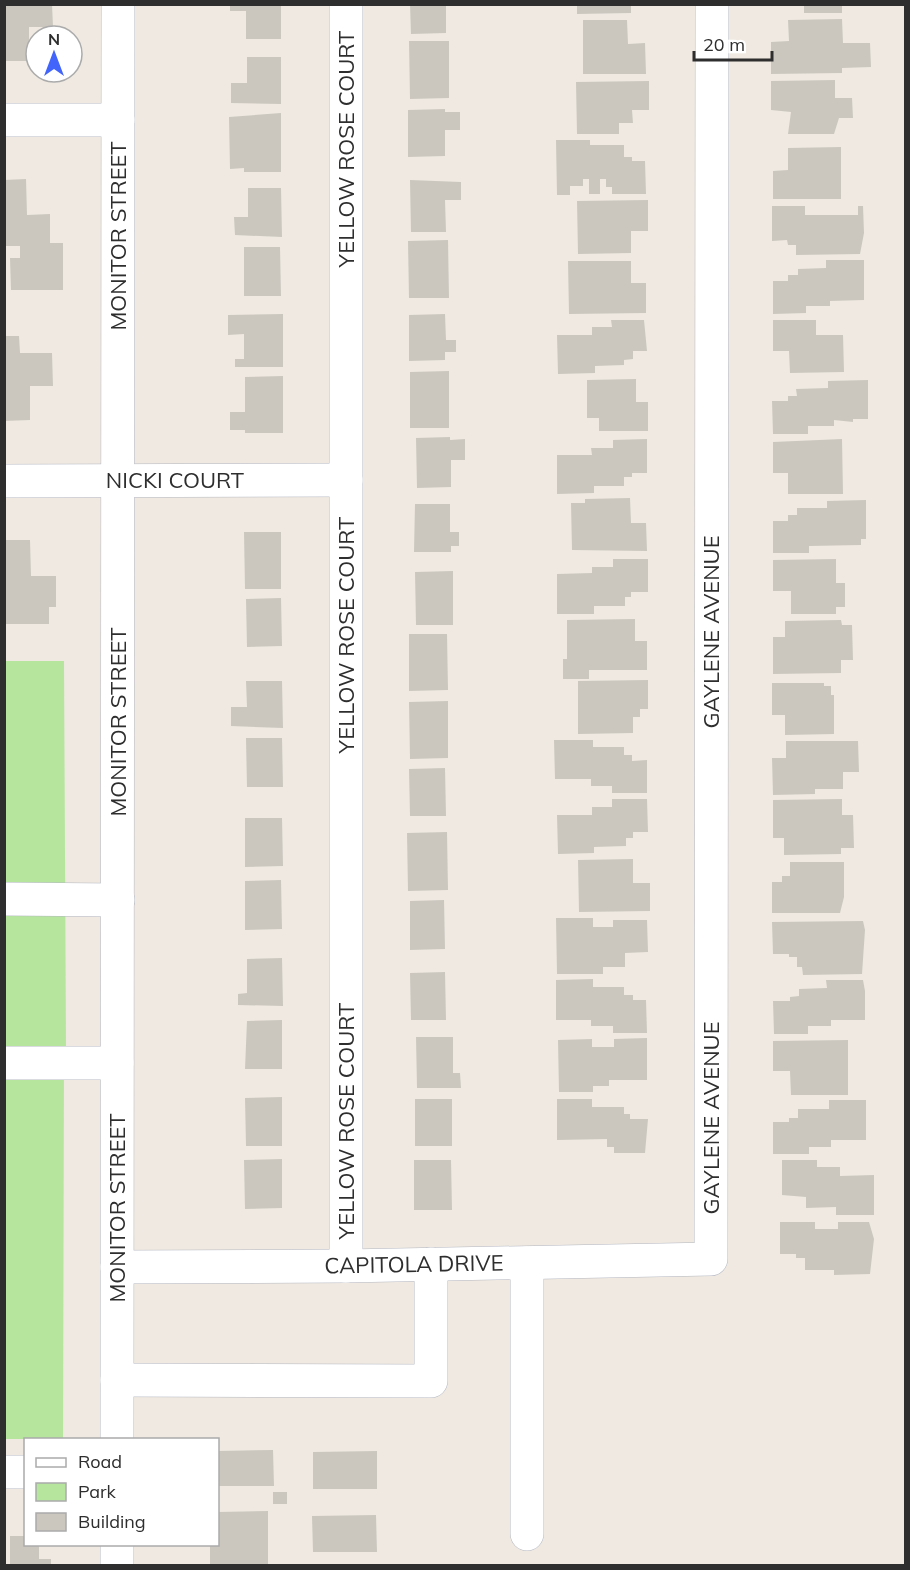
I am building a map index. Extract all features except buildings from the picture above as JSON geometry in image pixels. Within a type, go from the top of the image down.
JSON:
[{"type":"street","name":"MONITOR STREET","points":[[117,1438],[118,4]]},
{"type":"street","name":"YELLOW ROSE COURT","points":[[346,4],[346,1266]]},
{"type":"street","name":"GAYLENE AVENUE","points":[[711,1259],[712,4]]},
{"type":"street","points":[[4,120],[118,120]]},
{"type":"street","name":"NICKI COURT","points":[[4,481],[346,480]]},
{"type":"street","points":[[4,900],[118,900]]},
{"type":"street","points":[[4,1063],[117,1063]]},
{"type":"street","name":"CAPITOLA DRIVE","points":[[117,1267],[346,1266],[711,1259]]},
{"type":"street","points":[[527,1263],[527,1534]]},
{"type":"street","points":[[117,1380],[431,1381],[431,1264]]},
{"type":"street","points":[[4,1472],[24,1472]]},
{"type":"street","points":[[117,1546],[117,1566]]},
{"type":"green space","points":[[5,661],[64,661],[66,1050],[64,1051],[63,1438],[5,1439]]}]
